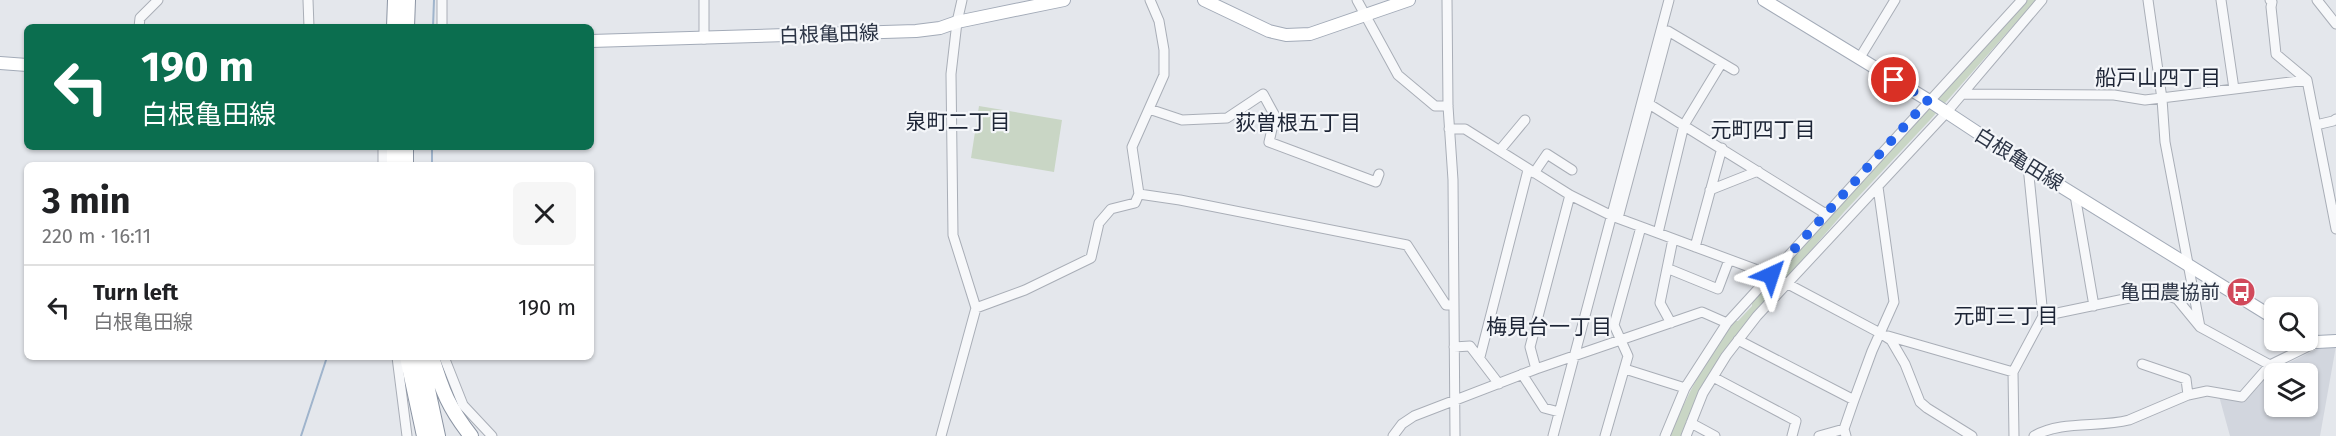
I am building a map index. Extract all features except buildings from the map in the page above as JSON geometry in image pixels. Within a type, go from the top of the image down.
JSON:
[{"type":"highway","points":[[394,24],[395,0]]},
{"type":"highway","points":[[407,24],[408,0]]},
{"type":"highway","points":[[408,360],[424,436]]},
{"type":"highway","points":[[422,360],[438,436]]},
{"type":"highway","points":[[433,360],[442,392],[471,436]]},
{"type":"main road","name":"白根亀田線","points":[[594,40],[704,39],[916,31],[940,28],[957,22],[1064,0]]},
{"type":"main road","points":[[1204,0],[1269,31],[1286,35],[1310,34],[1409,0]]},
{"type":"main road","name":"白根亀田線","points":[[1764,0],[1781,4],[1859,59],[2264,312]]},
{"type":"main road","points":[[0,63],[24,65]]},
{"type":"main road","points":[[2318,340],[2336,341]]},
{"type":"street","points":[[139,24],[140,18],[158,0]]},
{"type":"street","points":[[308,0],[309,24]]},
{"type":"street","points":[[442,0],[442,24]]},
{"type":"street","points":[[704,0],[704,39]]},
{"type":"street","points":[[941,436],[976,308],[953,235],[951,74],[962,0]]},
{"type":"street","points":[[976,308],[1025,290],[1090,258],[1099,223],[1111,209],[1135,203],[1138,194],[1132,147],[1164,75],[1164,50],[1160,21],[1150,0]]},
{"type":"street","points":[[1357,0],[1398,75],[1428,102],[1435,106],[1448,106]]},
{"type":"street","points":[[1447,0],[1448,106],[1453,180],[1455,436]]},
{"type":"street","points":[[1615,217],[1669,0]]},
{"type":"street","points":[[1859,59],[1895,0]]},
{"type":"street","points":[[1665,436],[1685,388],[1727,323],[1928,100],[2022,0]]},
{"type":"street","points":[[1686,436],[1703,393],[1738,340],[1786,283],[1946,113],[2042,0]]},
{"type":"street","points":[[2148,0],[2162,99],[2165,142],[2200,327]]},
{"type":"street","points":[[2222,0],[2234,89]]},
{"type":"street","points":[[2270,0],[2276,54],[2307,80],[2336,229]]},
{"type":"street","points":[[2317,0],[2336,24]]},
{"type":"street","points":[[1553,436],[1573,356],[1649,104],[1668,31],[1734,70]]},
{"type":"street","points":[[1658,233],[1683,125],[1721,64]]},
{"type":"street","points":[[1962,94],[2114,95],[2145,100],[2307,80]]},
{"type":"street","points":[[1149,109],[1182,120],[1227,118],[1263,94],[1275,116],[1269,142],[1376,182],[1379,174]]},
{"type":"street","points":[[1649,104],[1826,214]]},
{"type":"street","points":[[2316,125],[2333,121],[2336,118]]},
{"type":"street","points":[[1500,150],[1525,120]]},
{"type":"street","points":[[1449,129],[1465,129],[1570,195],[1615,217],[1771,275],[1880,333],[1891,340],[1905,364],[1920,402],[1972,436]]},
{"type":"street","points":[[1695,247],[1722,148]]},
{"type":"street","points":[[1480,357],[1531,171],[1547,154],[1572,170]]},
{"type":"street","points":[[2014,436],[2013,372],[2043,316],[2028,166]]},
{"type":"street","points":[[1710,190],[1758,171]]},
{"type":"street","points":[[1819,436],[1845,433],[1854,400],[1894,302],[1878,187]]},
{"type":"street","points":[[1138,194],[1203,204],[1407,244],[1446,305],[1454,306]]},
{"type":"street","points":[[1536,369],[1530,347],[1570,195]]},
{"type":"street","points":[[2075,195],[2094,306]]},
{"type":"street","points":[[1605,436],[1628,356],[1614,325],[1641,227]]},
{"type":"street","points":[[1671,322],[1660,303],[1669,269],[1673,239]]},
{"type":"street","points":[[1669,269],[1718,289],[1729,260]]},
{"type":"street","points":[[2043,316],[2158,292],[2177,299],[2200,327],[2266,363]]},
{"type":"street","points":[[1393,436],[1402,424],[1414,416],[1522,374],[1671,322],[1702,312],[1727,323]]},
{"type":"street","points":[[1880,333],[2013,372]]},
{"type":"street","points":[[1738,340],[1854,400]]},
{"type":"street","points":[[1454,347],[1470,345],[1499,384]]},
{"type":"street","points":[[2273,363],[2293,351]]},
{"type":"street","points":[[397,360],[407,436]]},
{"type":"street","points":[[445,360],[463,405],[492,436]]},
{"type":"street","points":[[2142,364],[2186,379],[2188,395]]},
{"type":"street","points":[[1625,369],[1685,388]]},
{"type":"street","points":[[2034,436],[2086,424],[2129,420],[2188,395],[2206,391],[2242,397],[2264,372]]},
{"type":"street","points":[[1522,374],[1544,408],[1559,412]]},
{"type":"street","points":[[1713,377],[1796,421],[1792,436]]},
{"type":"street","points":[[1690,423],[1715,436]]},
{"type":"shaded area","points":[[2336,346],[2320,436],[2230,436],[2219,396],[2246,400],[2264,379],[2264,417],[2318,417],[2318,363],[2288,363],[2313,351],[2318,351],[2318,348]]},
{"type":"green space","points":[[2026,0],[2036,0],[1930,120],[1844,212],[1775,292],[1700,390],[1681,436],[1670,436],[1698,376],[1735,321],[1738,321],[1752,306],[1752,301],[1859,181],[1864,181],[1876,167],[1876,162]]},
{"type":"green space","points":[[979,106],[1062,120],[1054,172],[971,158]]},
{"type":"waterway","points":[[433,24],[434,0]]},
{"type":"waterway","points":[[432,150],[432,162]]},
{"type":"waterway","points":[[301,436],[326,360]]},
{"type":"place","name":"亀田農協前","points":[[2241,292]]},
{"type":"district","name":"船戸山四丁目","points":[[2158,78]]},
{"type":"district","name":"泉町二丁目","points":[[958,122]]},
{"type":"district","name":"荻曽根五丁目","points":[[1298,123]]},
{"type":"district","name":"元町四丁目","points":[[1763,130]]},
{"type":"district","name":"元町三丁目","points":[[2006,316]]},
{"type":"district","name":"梅見台一丁目","points":[[1549,327]]},
{"type":"route","points":[[1771,275],[1928,100],[1894,80]]}]
